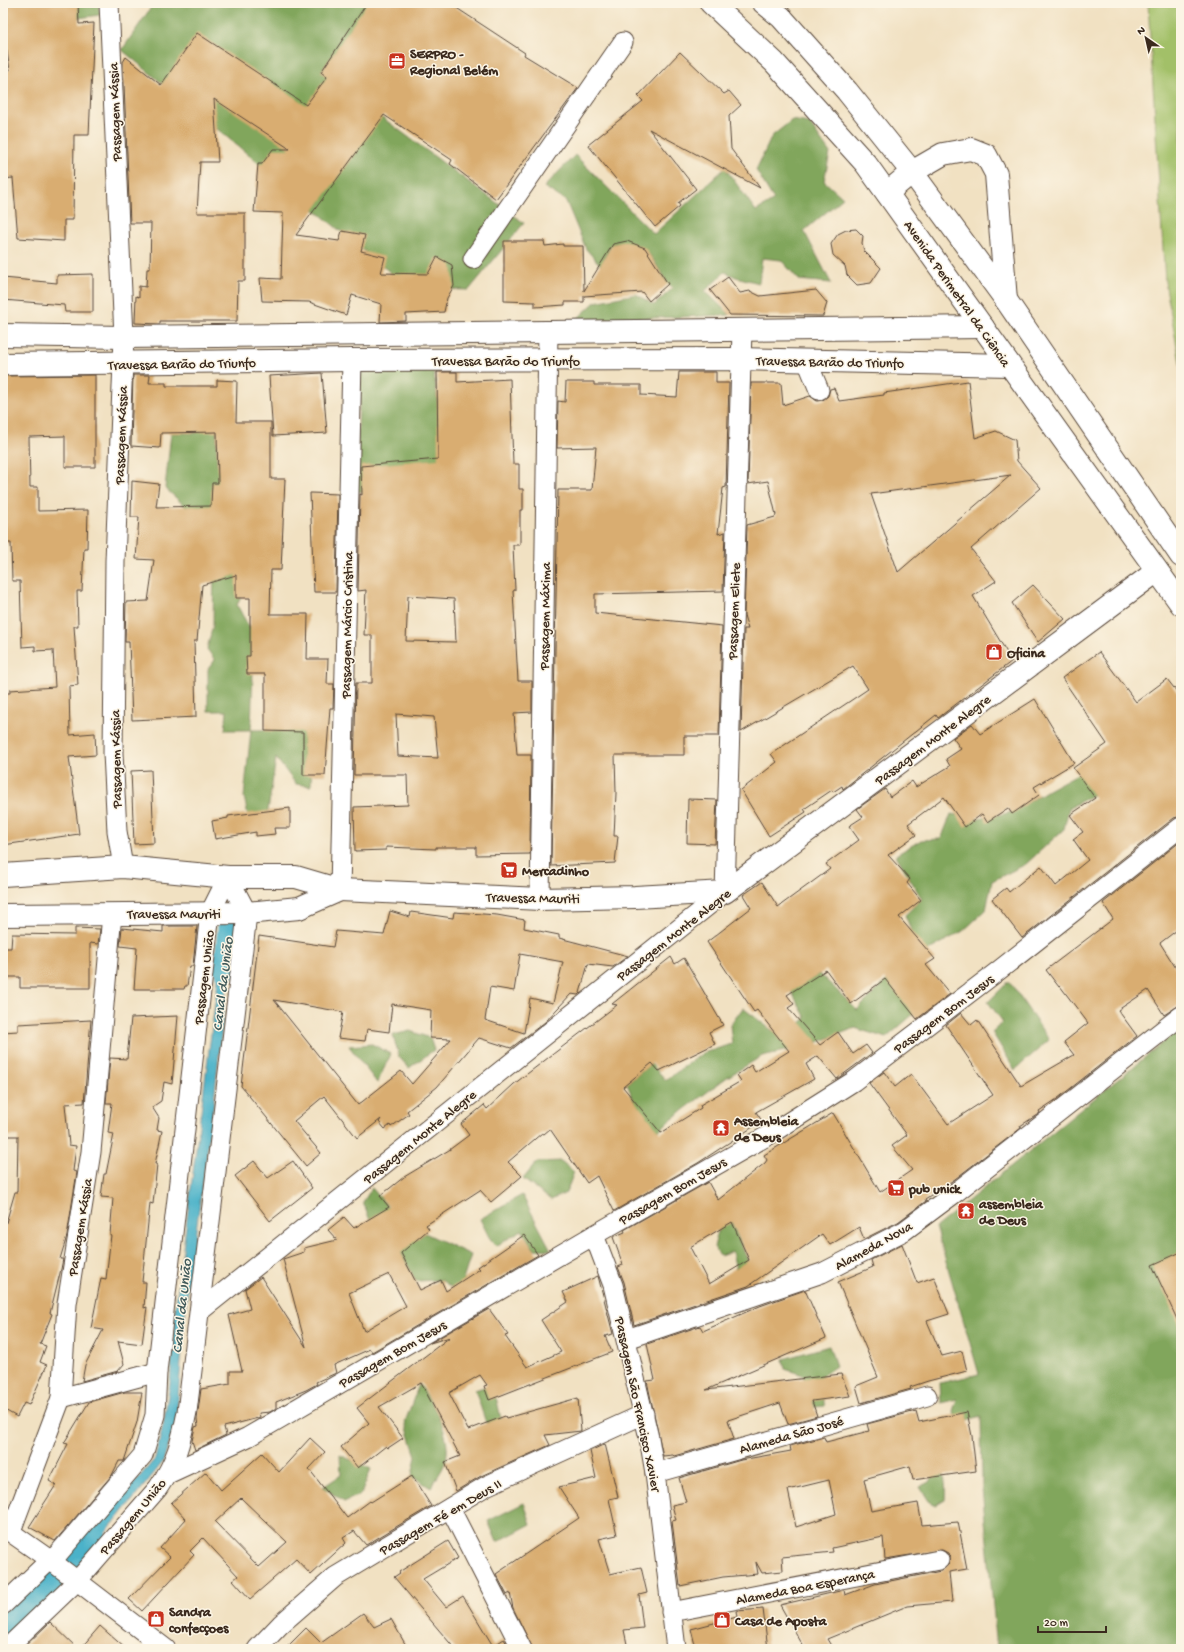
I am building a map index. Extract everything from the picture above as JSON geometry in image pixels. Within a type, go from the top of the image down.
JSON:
[{"type":"main road","name":"Avenida Perimetral da Ciência","points":[[711,3],[774,62],[866,164],[1181,604]]},
{"type":"main road","points":[[764,3],[781,18],[847,91],[912,172],[1006,300],[1181,556]]},
{"type":"main road","points":[[887,193],[912,172],[943,154],[971,149],[986,155],[996,174],[1006,300]]},
{"type":"main road","name":"Travessa Barão do Triunfo","points":[[3,335],[124,337],[983,327]]},
{"type":"main road","name":"Travessa Barão do Triunfo","points":[[3,364],[124,364],[352,360],[740,359],[1009,365]]},
{"type":"main road","name":"Passagem Monte Alegre","points":[[725,892],[1157,571]]},
{"type":"main road","name":"Travessa Mauriti","points":[[3,875],[123,867],[228,877],[296,877],[340,890],[540,899],[635,897],[725,892]]},
{"type":"main road","name":"Travessa Mauriti","points":[[3,915],[247,913],[299,908],[340,890]]},
{"type":"street","name":"Passagem Kássia","points":[[110,3],[124,337],[115,561],[113,753],[117,831],[123,867]]},
{"type":"street","points":[[473,259],[623,42]]},
{"type":"street","name":"Passagem Eliete","points":[[725,892],[742,330]]},
{"type":"street","name":"Passagem Máxima","points":[[540,899],[548,332]]},
{"type":"street","name":"Passagem Márcio Cristina","points":[[340,890],[352,360]]},
{"type":"street","points":[[807,361],[819,390]]},
{"type":"street","name":"Passagem Bom Jesus","points":[[168,1474],[248,1437],[767,1136],[854,1081],[998,971],[1181,827]]},
{"type":"street","points":[[228,877],[247,913]]},
{"type":"street","name":"Passagem União","points":[[63,1570],[58,1554],[143,1455],[154,1415],[157,1372],[210,913],[228,877]]},
{"type":"street","name":"Passagem Monte Alegre","points":[[200,1311],[725,892]]},
{"type":"street","name":"Passagem União","points":[[3,1605],[63,1570],[158,1488],[168,1474],[181,1445],[187,1412],[200,1311],[247,913]]},
{"type":"street","name":"Passagem Kássia","points":[[7,1529],[61,1398],[66,1304],[92,1152],[112,914]]},
{"type":"street","name":"Alameda Nova","points":[[627,1339],[822,1273],[904,1231],[956,1193],[1181,1016]]},
{"type":"street","name":"Passagem São Francisco Xavier","points":[[594,1235],[613,1285],[627,1339],[656,1473],[676,1649]]},
{"type":"street","points":[[61,1398],[157,1372]]},
{"type":"street","name":"Alameda São José","points":[[656,1473],[927,1396]]},
{"type":"street","name":"Passagem Fé em Deus II","points":[[257,1649],[281,1624],[335,1577],[486,1486],[644,1414]]},
{"type":"street","points":[[450,1508],[522,1649]]},
{"type":"street","points":[[7,1529],[166,1649]]},
{"type":"street","name":"Alameda Boa Esperança","points":[[671,1612],[940,1560]]},
{"type":"street","name":"Passagem União","points":[[6,1649],[63,1570]]},
{"type":"green space","points":[[78,3],[98,3],[100,15],[78,18]]},
{"type":"green space","points":[[154,3],[370,3],[321,72],[524,223],[469,290],[409,288],[122,50]]},
{"type":"green space","points":[[1148,3],[1181,3],[1181,368],[1165,282]]},
{"type":"green space","points":[[792,120],[809,123],[830,153],[824,181],[843,198],[804,231],[831,283],[799,280],[781,260],[762,258],[759,283],[736,277],[725,272],[705,291],[730,315],[575,321],[595,302],[636,294],[654,305],[673,288],[668,284],[647,252],[641,247],[624,243],[612,244],[604,258],[603,268],[586,249],[566,201],[544,187],[575,155],[654,234],[725,168],[756,211],[774,200],[756,170],[772,136]]},
{"type":"green space","points":[[433,366],[448,485],[355,492],[361,367]]},
{"type":"green space","points":[[216,410],[217,465],[240,469],[233,512],[186,507],[165,488],[171,433],[197,433],[197,416]]},
{"type":"green space","points":[[214,562],[250,580],[237,605],[271,667],[253,670],[251,730],[225,730],[227,711],[208,711],[208,669],[215,660],[207,649],[213,625]]},
{"type":"green space","points":[[324,729],[312,755],[311,786],[296,784],[276,758],[265,830],[250,824],[244,797],[251,730]]},
{"type":"green space","points":[[1132,744],[1098,792],[1069,808],[1064,829],[1026,864],[992,881],[986,910],[963,931],[929,950],[912,980],[917,1011],[886,1038],[855,1028],[810,1045],[762,1056],[726,1078],[670,1120],[650,1139],[627,1084],[651,1064],[666,1080],[703,1053],[732,1044],[730,1025],[743,1008],[782,1038],[806,1018],[791,991],[820,974],[857,1010],[895,972],[913,935],[905,915],[922,899],[896,855],[921,840],[941,839],[951,814],[978,819],[1013,812],[1048,790]]},
{"type":"green space","points":[[1009,981],[1049,1040],[1015,1070],[992,1032],[1003,1022],[988,1002]]},
{"type":"green space","points":[[1181,1028],[1181,1649],[997,1649],[982,1488],[981,1416],[961,1422],[953,1411],[957,1399],[941,1403],[940,1383],[979,1374],[936,1227]]},
{"type":"green space","points":[[410,1031],[430,1038],[434,1050],[409,1068],[399,1057],[393,1035]]},
{"type":"green space","points":[[372,1044],[391,1054],[377,1083],[349,1046]]},
{"type":"green space","points":[[561,1161],[574,1172],[566,1193],[551,1200],[523,1179],[537,1162]]},
{"type":"green space","points":[[372,1188],[416,1240],[425,1233],[471,1255],[463,1280],[464,1296],[441,1280],[416,1281],[398,1247],[387,1246],[369,1218],[363,1202]]},
{"type":"green space","points":[[522,1195],[551,1250],[534,1249],[522,1230],[496,1246],[489,1237],[480,1219]]},
{"type":"green space","points":[[729,1217],[755,1277],[748,1287],[737,1274],[732,1252],[720,1256],[714,1247],[718,1231]]},
{"type":"green space","points":[[829,1346],[836,1366],[817,1379],[825,1406],[815,1407],[803,1375],[785,1369],[783,1359]]},
{"type":"green space","points":[[419,1384],[436,1411],[447,1443],[445,1463],[431,1488],[412,1476],[416,1456],[405,1422]]},
{"type":"green space","points":[[490,1385],[497,1401],[501,1419],[486,1423],[475,1390]]},
{"type":"green space","points":[[340,1455],[371,1469],[361,1494],[344,1502],[323,1487],[341,1475]]},
{"type":"green space","points":[[938,1466],[945,1481],[945,1499],[935,1505],[929,1501],[920,1487],[930,1482]]},
{"type":"green space","points":[[524,1503],[531,1524],[497,1542],[488,1521]]},
{"type":"water","points":[[222,937],[232,938],[213,1109],[186,1302],[176,1423],[163,1462],[119,1517],[77,1563],[68,1558],[155,1459],[163,1425],[170,1383],[175,1310],[217,989]]},
{"type":"water","points":[[47,1575],[58,1586],[3,1638],[3,1619]]},
{"type":"building","points":[[3,3],[78,3],[79,24],[94,23],[89,135],[74,135],[73,220],[64,220],[64,241],[18,238],[13,178],[3,179],[3,71],[10,70],[3,27]]},
{"type":"building","points":[[367,3],[449,3],[525,53],[524,55],[578,88],[496,199],[450,164],[452,160],[384,115],[296,235],[339,241],[342,231],[365,235],[361,251],[385,257],[381,273],[428,274],[437,257],[452,265],[454,286],[447,298],[444,312],[406,314],[406,321],[380,322],[381,304],[352,295],[346,315],[309,302],[262,301],[260,278],[281,279],[283,213],[254,212],[258,164],[262,164],[273,149],[290,149],[214,99],[218,162],[200,162],[197,213],[245,213],[245,281],[238,281],[237,321],[160,321],[160,324],[135,323],[136,296],[139,297],[139,286],[146,287],[147,269],[150,269],[151,223],[130,223],[123,62],[126,57],[161,85],[197,33],[306,105],[327,77],[321,72]]},
{"type":"building","points":[[680,52],[724,94],[729,91],[741,105],[729,116],[731,149],[760,188],[649,129],[696,189],[678,203],[680,206],[655,227],[588,145],[643,101],[638,96]]},
{"type":"building","points":[[856,229],[863,236],[862,243],[864,251],[881,268],[871,283],[857,285],[847,275],[845,266],[833,255],[831,244],[838,234],[846,230]]},
{"type":"building","points":[[504,241],[544,241],[545,246],[563,244],[563,246],[583,246],[584,291],[613,244],[627,241],[645,248],[668,284],[649,301],[642,292],[584,296],[584,302],[565,302],[565,305],[535,307],[535,302],[504,301]]},
{"type":"building","points":[[93,274],[93,312],[65,312],[64,305],[3,300],[3,278],[57,283],[57,275]]},
{"type":"building","points":[[728,277],[740,293],[750,291],[760,296],[816,290],[827,303],[823,316],[730,315],[710,290]]},
{"type":"building","points":[[437,372],[457,372],[457,382],[510,379],[513,464],[519,464],[519,489],[523,489],[523,510],[520,510],[520,545],[513,545],[515,590],[513,591],[518,681],[532,681],[532,712],[514,713],[517,755],[531,755],[530,854],[476,855],[476,847],[436,847],[436,849],[386,847],[386,850],[355,851],[354,807],[408,805],[407,775],[354,775],[356,683],[372,683],[372,635],[364,635],[366,590],[358,591],[360,494],[362,495],[361,466],[438,459]],"holes":[[[408,596],[454,599],[456,642],[406,641]],[[396,714],[434,717],[438,758],[398,756]]]},
{"type":"building","points":[[679,372],[716,372],[716,383],[729,383],[726,487],[723,488],[718,534],[725,532],[723,591],[595,594],[595,613],[722,626],[719,736],[684,736],[684,755],[615,755],[616,793],[614,836],[618,836],[615,863],[551,866],[558,490],[592,490],[596,447],[557,448],[558,401],[565,402],[566,382],[594,382],[594,385],[641,385],[641,395],[677,397]]},
{"type":"building","points":[[322,373],[327,433],[273,436],[269,376]]},
{"type":"building","points":[[95,375],[95,467],[65,467],[65,436],[29,437],[30,487],[38,487],[38,511],[88,510],[87,548],[84,548],[82,591],[77,591],[78,626],[74,626],[78,685],[69,686],[70,735],[95,733],[96,755],[69,757],[79,834],[3,845],[3,693],[10,693],[10,690],[55,687],[53,650],[35,651],[35,646],[22,647],[20,581],[12,581],[11,543],[3,543],[3,376]]},
{"type":"building","points":[[133,375],[150,375],[149,383],[166,383],[166,386],[217,386],[217,380],[237,381],[236,422],[271,422],[271,479],[285,479],[281,570],[271,570],[270,614],[308,614],[307,659],[328,659],[327,684],[334,684],[333,708],[330,708],[325,775],[303,775],[303,732],[265,731],[265,674],[247,674],[246,656],[250,656],[250,598],[236,598],[236,575],[202,585],[197,641],[194,641],[196,717],[132,720],[129,642],[125,642],[126,602],[148,601],[154,560],[136,559],[139,517],[131,517],[132,481],[159,484],[156,507],[211,506],[212,483],[218,483],[217,432],[161,433],[160,448],[131,446]]},
{"type":"building","points":[[968,381],[975,438],[996,431],[1015,440],[1017,461],[1041,488],[971,549],[996,581],[973,596],[1012,661],[938,718],[936,715],[843,789],[842,786],[833,792],[832,790],[804,809],[806,812],[769,836],[741,790],[777,762],[771,754],[868,689],[853,666],[741,732],[744,629],[748,629],[744,615],[747,525],[775,517],[776,515],[768,481],[748,484],[751,383],[781,383],[783,405],[810,396],[817,401],[823,400],[828,396],[830,389],[834,388],[839,401],[884,395],[884,393]],"holes":[[[1011,475],[898,572],[871,494]]]},
{"type":"building","points":[[310,493],[338,494],[336,592],[314,592]]},
{"type":"building","points":[[1033,585],[1065,619],[1038,642],[1012,603]]},
{"type":"building","points":[[1099,652],[1136,702],[1167,679],[1181,697],[1181,816],[1174,818],[1022,938],[992,899],[1006,888],[1009,892],[1041,866],[1056,886],[1088,860],[1073,839],[1083,832],[1070,815],[1095,798],[1073,768],[1107,744],[1062,678]]},
{"type":"building","points":[[1035,699],[1074,763],[1034,787],[1039,795],[1012,814],[1008,808],[987,822],[982,814],[965,827],[944,797],[908,824],[916,835],[888,855],[910,879],[907,883],[921,900],[899,917],[935,959],[926,965],[950,994],[917,1019],[885,979],[851,1004],[826,970],[787,995],[794,1004],[788,1008],[820,1045],[838,1032],[853,1054],[866,1045],[872,1053],[837,1079],[818,1056],[806,1064],[814,1079],[756,1112],[762,1121],[698,1163],[614,1211],[597,1176],[587,1183],[550,1129],[544,1134],[542,1133],[508,1162],[522,1176],[491,1202],[480,1190],[426,1225],[429,1229],[401,1253],[420,1290],[441,1280],[446,1291],[480,1269],[478,1267],[524,1235],[538,1255],[372,1352],[370,1349],[334,1365],[336,1373],[316,1382],[317,1384],[306,1390],[276,1402],[276,1408],[270,1412],[259,1413],[260,1417],[258,1418],[224,1427],[226,1435],[195,1450],[192,1441],[195,1427],[198,1426],[197,1419],[201,1389],[230,1384],[230,1371],[242,1371],[229,1315],[250,1309],[245,1289],[261,1277],[306,1347],[283,1259],[304,1252],[304,1248],[337,1240],[328,1230],[344,1217],[354,1228],[389,1207],[380,1196],[404,1177],[449,1150],[469,1135],[461,1124],[484,1105],[487,1109],[514,1084],[617,1005],[612,1004],[671,957],[675,964],[684,958],[723,1025],[709,1032],[715,1044],[659,1071],[652,1063],[623,1087],[661,1133],[701,1108],[700,1105],[741,1081],[737,1075],[751,1065],[755,1072],[789,1051],[757,1010],[754,1012],[707,942],[751,908],[743,895],[762,882],[778,907],[830,869],[826,864],[859,840],[849,826],[863,817],[857,809],[885,789],[890,797],[912,781],[916,787],[950,766],[946,759],[961,749],[953,738],[972,724],[980,734]],"holes":[[[389,1274],[406,1306],[364,1331],[349,1293]]]},
{"type":"building","points":[[151,770],[154,843],[134,844],[131,771]]},
{"type":"building","points":[[688,799],[717,800],[715,844],[687,843]]},
{"type":"building","points":[[290,808],[290,828],[274,828],[275,834],[256,836],[256,832],[215,839],[212,821],[228,818],[228,816]]},
{"type":"building","points":[[1181,841],[1181,927],[1160,943],[1181,976],[1181,1004],[1164,1015],[1148,990],[1118,1010],[1137,1036],[1057,1099],[1039,1111],[1040,1113],[1020,1126],[1021,1128],[955,1179],[925,1199],[926,1201],[898,1222],[864,1239],[859,1227],[830,1245],[822,1234],[748,1286],[634,1325],[624,1282],[618,1267],[623,1265],[613,1237],[625,1232],[624,1230],[708,1182],[718,1200],[765,1163],[767,1160],[764,1155],[833,1113],[880,1192],[912,1170],[892,1146],[907,1135],[869,1083],[884,1072],[895,1087],[911,1074],[948,1124],[993,1095],[946,1025],[961,1013],[971,1025],[977,1020],[1021,1086],[1074,1055],[1064,1042],[1088,1023],[1046,970],[1113,919],[1103,903]],"holes":[[[732,1222],[749,1260],[709,1284],[690,1247]]]},
{"type":"building","points":[[390,911],[410,917],[411,912],[453,918],[454,912],[497,915],[525,920],[524,928],[559,935],[559,938],[628,956],[613,967],[588,964],[580,993],[578,995],[571,994],[545,1022],[511,1048],[479,1038],[437,1087],[407,1111],[409,1114],[391,1127],[390,1125],[385,1129],[379,1122],[381,1119],[357,1138],[324,1096],[294,1121],[321,1153],[306,1166],[241,1086],[259,936],[333,947],[336,931],[384,935]],"holes":[[[520,954],[563,962],[553,1003],[530,998],[524,1033],[485,1020],[490,987],[514,991]],[[274,1000],[343,1012],[338,1038],[365,1041],[367,1029],[389,1032],[392,1004],[431,1010],[430,1038],[451,1039],[412,1084],[401,1071],[358,1105]]]},
{"type":"building","points":[[163,926],[197,926],[193,966],[190,966],[187,986],[185,986],[184,989],[134,989],[137,948],[120,946],[122,928],[163,932]]},
{"type":"building","points":[[75,928],[100,929],[98,944],[90,943],[90,988],[20,988],[20,977],[3,977],[3,948],[11,948],[12,934],[75,935]]},
{"type":"building","points":[[178,1016],[172,1084],[164,1082],[161,1101],[152,1107],[159,1118],[157,1130],[162,1131],[155,1164],[157,1164],[153,1204],[150,1203],[142,1282],[146,1282],[144,1308],[147,1307],[142,1344],[118,1341],[124,1364],[118,1371],[82,1381],[85,1365],[103,1330],[91,1328],[101,1278],[106,1279],[111,1235],[113,1198],[101,1197],[104,1174],[106,1174],[114,1134],[108,1133],[112,1103],[106,1103],[110,1058],[127,1059],[131,1018]]},
{"type":"building","points":[[91,1020],[84,1103],[65,1104],[69,1145],[76,1146],[73,1171],[77,1172],[67,1236],[60,1259],[63,1259],[50,1313],[52,1314],[40,1344],[46,1346],[40,1362],[47,1365],[29,1405],[24,1403],[17,1417],[3,1409],[3,1233],[15,1192],[17,1192],[18,1136],[3,1136],[3,1032],[18,1031],[18,1024]]},
{"type":"building","points":[[254,1161],[268,1178],[293,1161],[312,1188],[270,1221],[235,1176]]},
{"type":"building","points":[[902,1244],[917,1283],[934,1277],[949,1314],[927,1321],[942,1356],[962,1351],[967,1371],[928,1381],[910,1387],[911,1389],[861,1403],[856,1386],[878,1377],[838,1282],[873,1267],[871,1260]]},
{"type":"building","points":[[1181,1252],[1181,1328],[1152,1265]]},
{"type":"building","points":[[598,1276],[613,1334],[605,1336],[612,1352],[489,1400],[484,1386],[487,1385],[480,1375],[449,1393],[468,1430],[505,1416],[506,1418],[578,1398],[581,1431],[545,1435],[550,1445],[481,1476],[456,1491],[445,1462],[460,1456],[421,1383],[379,1407],[403,1438],[388,1448],[386,1446],[358,1468],[341,1447],[369,1423],[357,1408],[450,1337],[430,1343],[489,1309],[508,1335],[505,1336],[527,1367],[561,1352],[541,1320],[568,1302],[563,1292]]},
{"type":"building","points":[[805,1290],[826,1338],[706,1390],[841,1374],[850,1396],[812,1401],[817,1416],[788,1424],[780,1403],[728,1420],[734,1439],[674,1456],[663,1456],[647,1381],[655,1380],[647,1344],[700,1326],[703,1331],[760,1306]]},
{"type":"building","points":[[125,1392],[142,1392],[137,1422],[124,1461],[119,1461],[112,1475],[55,1541],[29,1527],[56,1485],[49,1481],[68,1444],[64,1443],[89,1402]]},
{"type":"building","points":[[916,1411],[919,1422],[967,1412],[972,1436],[976,1471],[913,1480],[910,1466],[864,1479],[871,1511],[918,1503],[922,1525],[958,1522],[967,1569],[949,1572],[952,1602],[907,1606],[827,1639],[833,1649],[805,1649],[780,1605],[844,1590],[845,1595],[875,1584],[941,1571],[949,1564],[950,1558],[948,1553],[942,1550],[885,1559],[883,1537],[832,1548],[833,1552],[782,1557],[783,1571],[762,1573],[756,1562],[758,1574],[723,1577],[680,1586],[672,1521],[676,1520],[672,1505],[686,1502],[679,1478],[741,1460],[791,1451],[790,1446],[824,1437],[826,1442],[869,1431],[867,1424]],"holes":[[[829,1480],[836,1514],[796,1527],[788,1490]]]},
{"type":"building","points":[[310,1438],[325,1452],[309,1469],[347,1518],[370,1501],[371,1502],[412,1476],[431,1506],[366,1545],[354,1531],[343,1538],[346,1543],[311,1575],[296,1559],[250,1599],[233,1580],[238,1576],[203,1538],[190,1551],[194,1555],[142,1611],[129,1599],[170,1557],[160,1548],[186,1519],[171,1503],[206,1472],[221,1490],[262,1453],[279,1472]],"holes":[[[241,1498],[287,1542],[259,1567],[215,1522]]]},
{"type":"building","points":[[605,1444],[618,1497],[609,1499],[617,1535],[599,1539],[610,1574],[641,1567],[647,1593],[639,1595],[643,1628],[624,1630],[628,1649],[533,1649],[513,1608],[510,1593],[507,1595],[496,1574],[579,1518],[559,1487],[596,1478],[590,1451]]},
{"type":"building","points":[[448,1541],[458,1558],[423,1579],[446,1607],[463,1596],[493,1646],[504,1639],[510,1649],[455,1649],[394,1577],[400,1573],[399,1572]]},
{"type":"building","points":[[763,1609],[768,1649],[696,1649],[691,1629],[737,1617],[736,1611]]},
{"type":"building","points":[[363,1613],[374,1627],[391,1619],[408,1649],[285,1649],[306,1628],[321,1643]]},
{"type":"building","points":[[50,1622],[78,1649],[22,1649]]},
{"type":"building","points":[[100,1626],[126,1649],[80,1649]]},
{"type":"waterway","name":"Canal da União","points":[[225,969],[230,922]]},
{"type":"waterway","name":"Canal da União","points":[[3,1629],[79,1556],[95,1537]]},
{"type":"place","name":"SERPRO - Regional Belém","points":[[397,61]]},
{"type":"place","name":"Oficina","points":[[994,652]]},
{"type":"place","name":"Mercadinho","points":[[509,870]]},
{"type":"place","name":"Assembleia de Deus","points":[[721,1128]]},
{"type":"place","name":"pub unick","points":[[896,1188]]},
{"type":"place","name":"assembleia de Deus","points":[[966,1211]]},
{"type":"place","name":"Sandra confecçoes","points":[[156,1619]]},
{"type":"place","name":"Casa de Aposta","points":[[722,1620]]}]
